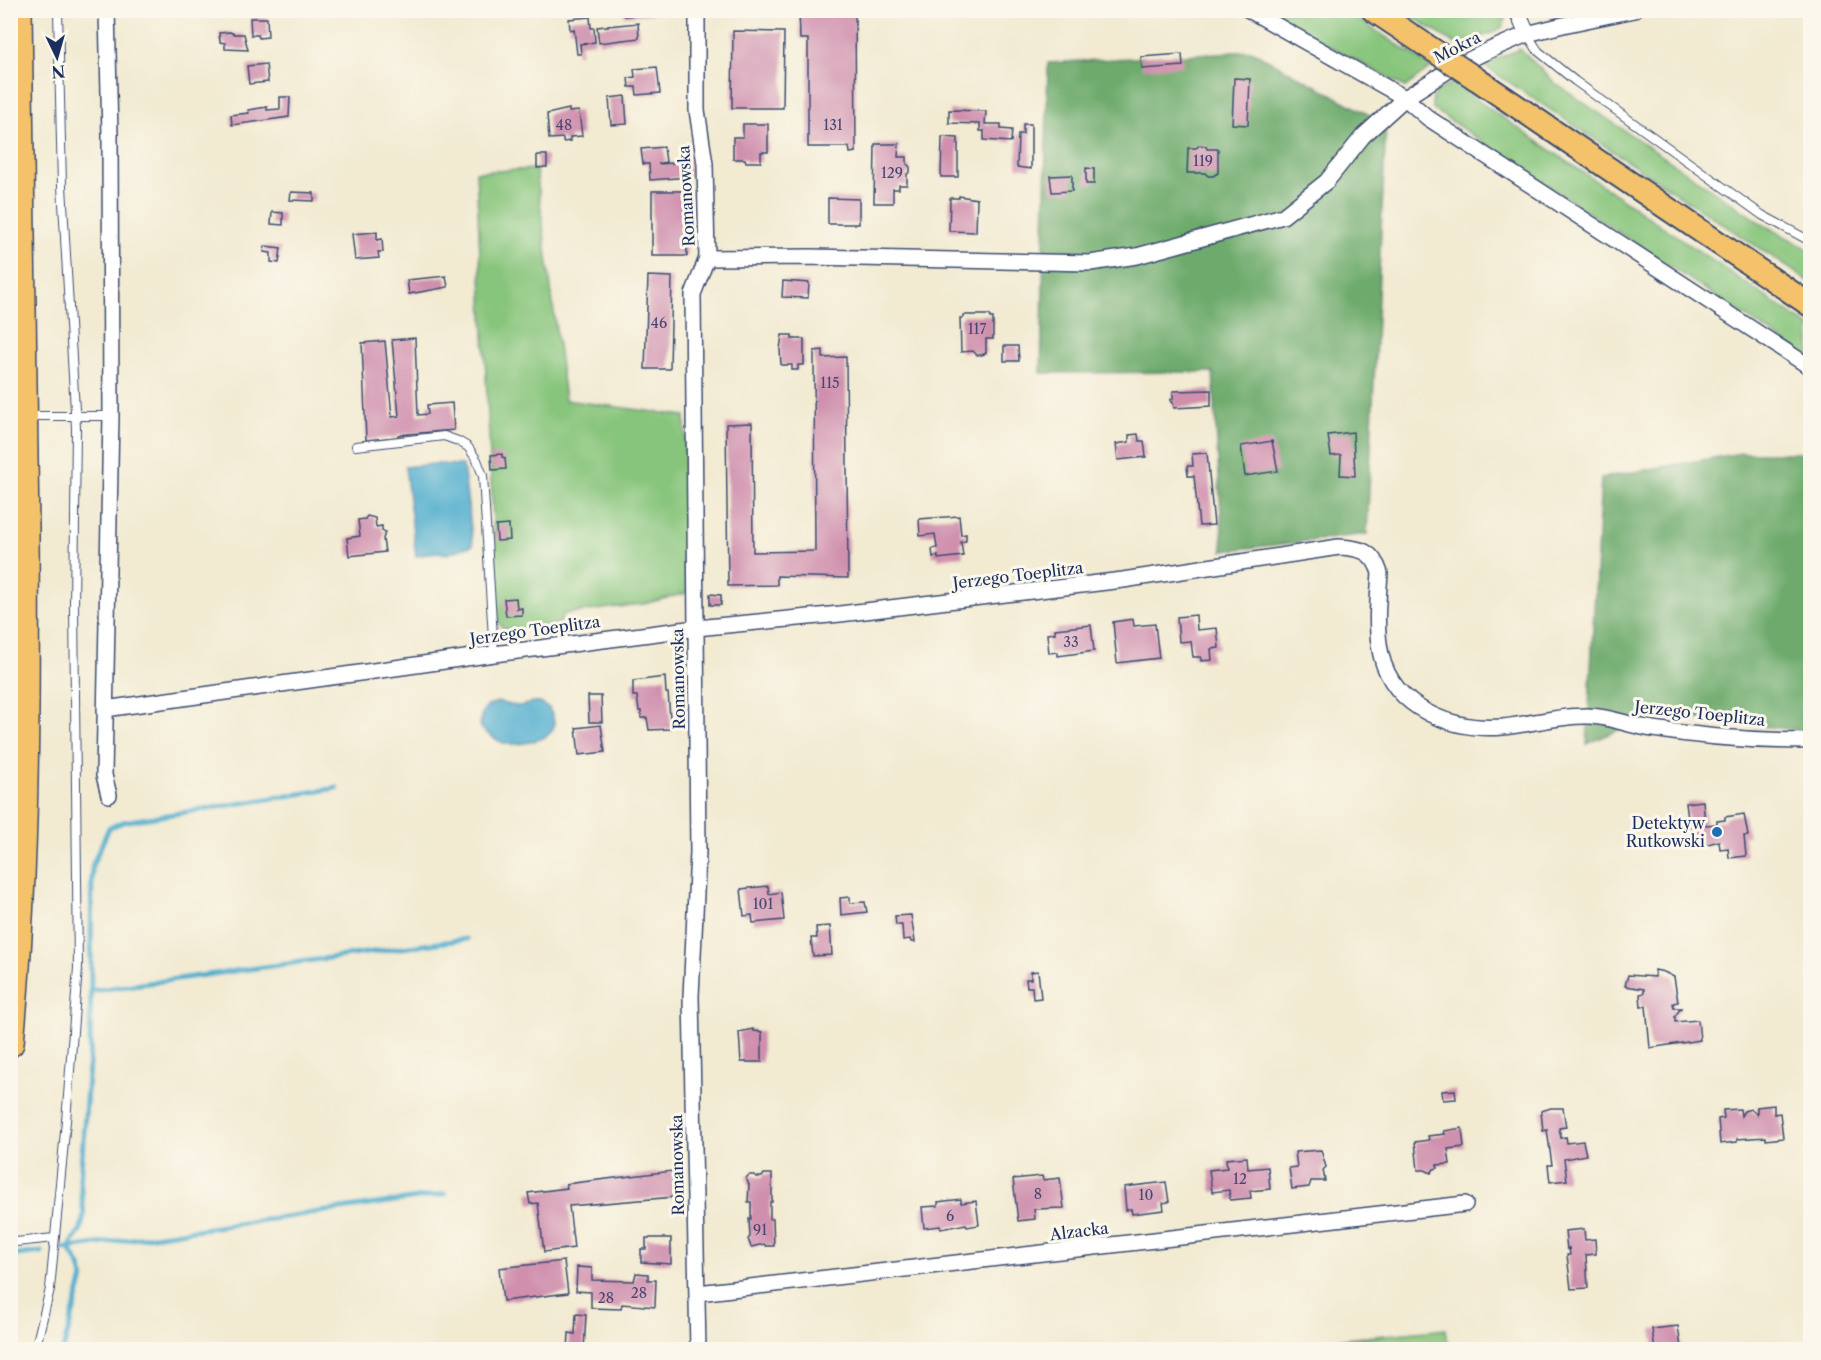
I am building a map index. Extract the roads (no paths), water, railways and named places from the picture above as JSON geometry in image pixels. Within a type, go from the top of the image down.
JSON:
[{"type":"highway","points":[[10,1043],[15,991],[24,803],[24,416],[15,10]]},
{"type":"main road","points":[[1373,10],[1810,305]]},
{"type":"street","points":[[107,10],[111,416],[104,775],[109,795]]},
{"type":"street","name":"Romanowska","points":[[698,10],[697,110],[705,164],[707,258],[693,294],[698,852],[691,996],[698,1350]]},
{"type":"street","points":[[1248,10],[1405,98],[1428,118],[1810,367]]},
{"type":"street","points":[[1517,10],[1527,34]]},
{"type":"street","name":"Mokra","points":[[707,258],[810,257],[1090,263],[1137,256],[1283,216],[1327,181],[1363,136],[1405,98],[1458,66],[1527,34],[1634,10]]},
{"type":"street","name":"Jerzego Toeplitza","points":[[105,709],[494,654],[696,628],[840,614],[1124,580],[1330,548],[1353,548],[1370,554],[1378,565],[1380,573],[1377,633],[1381,656],[1387,671],[1398,690],[1424,711],[1438,718],[1457,724],[1503,727],[1591,716],[1647,728],[1706,735],[1810,741]]},
{"type":"street","name":"Alzacka","points":[[698,1293],[1465,1204]]},
{"type":"lane","points":[[10,27],[15,10]]},
{"type":"lane","points":[[35,1350],[50,1289],[78,968],[74,619],[76,416],[62,186],[58,10]]},
{"type":"lane","points":[[1527,34],[1538,51],[1575,81],[1762,215],[1810,241]]},
{"type":"lane","points":[[10,193],[21,246]]},
{"type":"lane","points":[[24,416],[111,416]]},
{"type":"lane","points":[[356,446],[444,436],[468,447],[477,460],[483,476],[494,654]]},
{"type":"lane","points":[[16,1242],[54,1238]]},
{"type":"water","points":[[434,464],[463,465],[473,545],[447,554],[438,552],[416,556],[405,467]]},
{"type":"water","points":[[499,702],[519,706],[531,702],[540,703],[549,708],[552,714],[554,726],[552,731],[541,739],[525,743],[510,744],[498,741],[480,728],[484,710],[489,705]]},
{"type":"waterway","points":[[63,1350],[83,1278],[81,1268],[69,1248],[81,1229],[84,1215],[80,1180],[90,1051],[92,866],[109,828],[123,822],[337,788]]},
{"type":"waterway","points":[[90,991],[467,939]]},
{"type":"waterway","points":[[62,1249],[445,1194]]},
{"type":"waterway","points":[[15,1255],[42,1252]]},
{"type":"place","name":"Detektyw Rutkowski","points":[[1717,832]]}]
